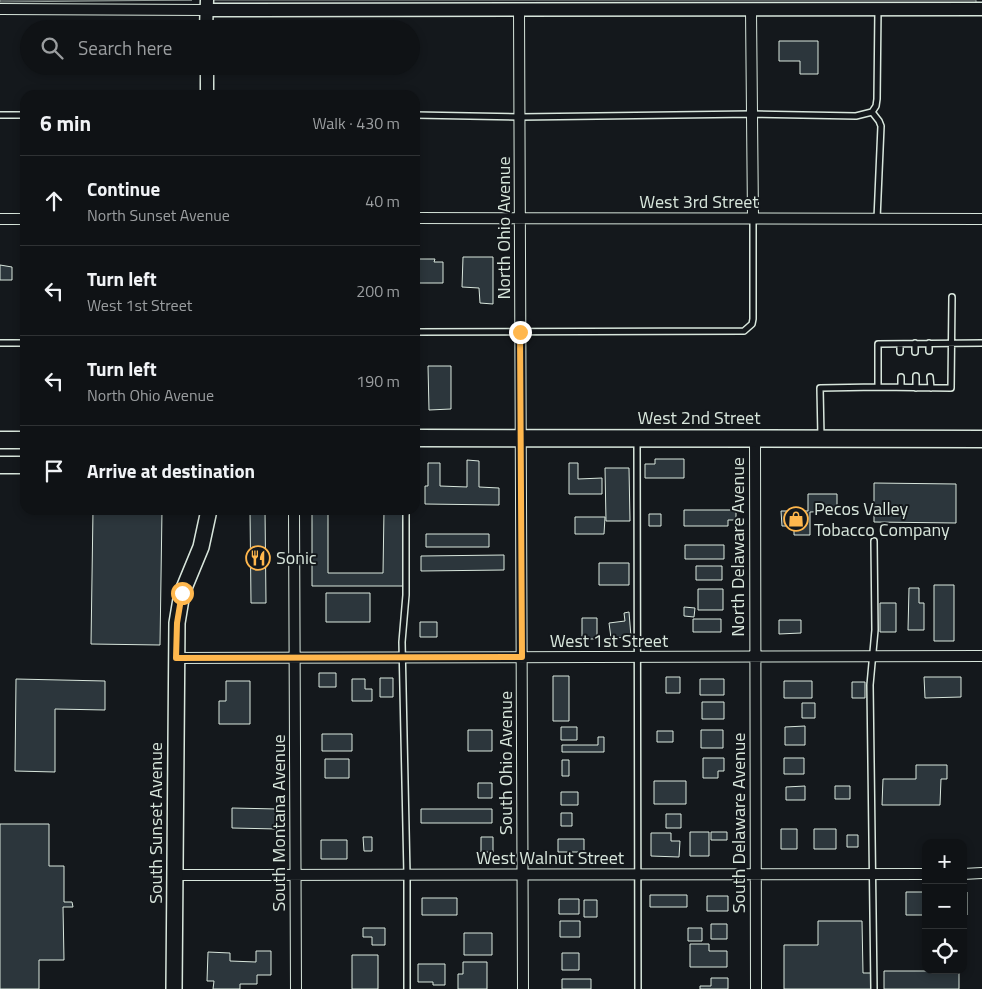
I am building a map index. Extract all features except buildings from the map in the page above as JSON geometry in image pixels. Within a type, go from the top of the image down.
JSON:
[{"type":"main road","name":"West 2nd Street","points":[[420,438],[982,439]]},
{"type":"main road","points":[[0,440],[20,440]]},
{"type":"main road","points":[[0,465],[20,465]]},
{"type":"main road","name":"South Sunset Avenue","points":[[174,989],[176,658],[179,606],[185,584],[201,547],[208,515]]},
{"type":"street","points":[[206,5],[206,20]]},
{"type":"street","points":[[0,9],[206,5],[519,9],[751,5],[878,9],[982,9]]},
{"type":"street","points":[[751,5],[753,219]]},
{"type":"street","name":"North Ohio Avenue","points":[[519,9],[522,657]]},
{"type":"street","points":[[207,75],[207,90]]},
{"type":"street","name":"West 3rd Street","points":[[420,218],[982,219]]},
{"type":"street","points":[[0,219],[20,219]]},
{"type":"street","name":"North Delaware Avenue","points":[[754,657],[755,438]]},
{"type":"street","name":"South Montana Avenue","points":[[294,515],[296,989]]},
{"type":"street","name":"West 1st Street","points":[[176,658],[982,656]]},
{"type":"street","name":"South Ohio Avenue","points":[[522,657],[523,989]]},
{"type":"street","name":"South Delaware Avenue","points":[[754,657],[756,989]]},
{"type":"street","name":"West Walnut Street","points":[[175,875],[922,874]]},
{"type":"street","points":[[967,874],[982,874]]},
{"type":"lane","points":[[420,115],[520,117],[752,114],[856,116],[872,112],[876,106],[878,9]]},
{"type":"lane","points":[[872,112],[881,126],[877,219]]},
{"type":"lane","points":[[0,115],[20,115]]},
{"type":"lane","points":[[420,332],[736,331],[748,329],[752,324],[753,310],[753,219]]},
{"type":"lane","points":[[821,438],[820,388],[951,388],[952,297]]},
{"type":"lane","points":[[0,343],[20,343]]},
{"type":"lane","points":[[929,343],[929,352]]},
{"type":"lane","points":[[878,387],[878,344],[982,343]]},
{"type":"lane","points":[[900,344],[900,352]]},
{"type":"lane","points":[[915,344],[916,352]]},
{"type":"lane","points":[[916,376],[916,388]]},
{"type":"lane","points":[[901,377],[901,388]]},
{"type":"lane","points":[[930,377],[931,388]]},
{"type":"lane","points":[[637,438],[638,989]]},
{"type":"lane","points":[[406,515],[406,595],[403,658],[407,989]]},
{"type":"lane","points":[[874,541],[875,630],[870,685],[874,989]]},
{"type":"shaded area","points":[[0,0],[192,0],[0,2]]},
{"type":"shaded area","points":[[207,0],[976,0],[976,9],[206,10]]},
{"type":"place","name":"Pecos Valley Tobacco Company","points":[[796,519]]},
{"type":"place","name":"Sonic","points":[[258,558]]},
{"type":"route","points":[[182,593],[177,623],[176,658],[522,657],[520,332]]}]
